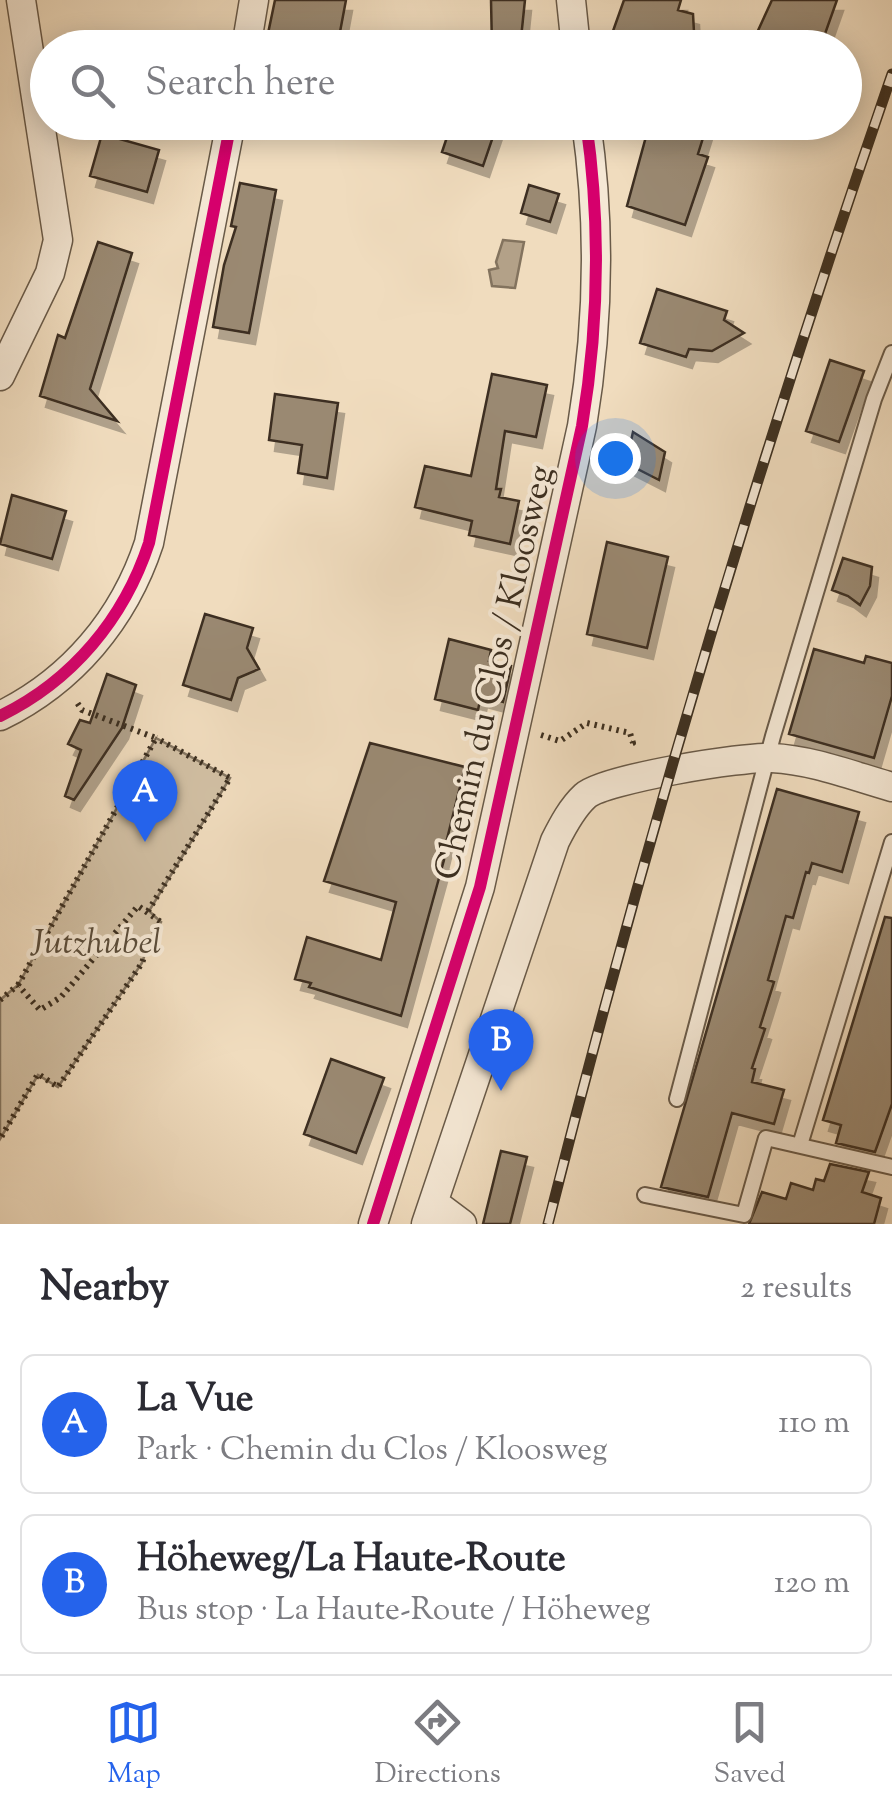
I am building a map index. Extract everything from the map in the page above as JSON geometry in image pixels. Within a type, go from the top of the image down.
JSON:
[{"type":"street","points":[[21,0],[30,58]]},
{"type":"street","points":[[249,30],[254,0]]},
{"type":"street","points":[[571,0],[574,30]]},
{"type":"street","points":[[0,376],[50,273],[58,240],[43,140]]},
{"type":"street","points":[[0,716],[26,704],[61,678],[94,646],[140,571],[149,543],[227,140]]},
{"type":"street","name":"Chemin du Clos / Kloosweg","points":[[373,1224],[480,887],[582,426],[594,352],[598,271],[589,140]]},
{"type":"street","points":[[462,1224],[430,1214],[556,841],[585,796],[614,782],[768,757],[801,761],[892,787]]},
{"type":"lane","points":[[677,1098],[768,757],[874,399],[892,353]]},
{"type":"lane","points":[[800,1144],[892,842]]},
{"type":"lane","points":[[645,1195],[744,1215],[766,1138],[892,1167]]},
{"type":"path","points":[[61,678],[82,710],[156,738],[230,778],[148,911]]},
{"type":"path","points":[[550,738],[560,741],[587,723],[630,732],[632,744],[616,748]]},
{"type":"path","points":[[0,1000],[18,984],[156,738]]},
{"type":"path","points":[[0,1138],[38,1074],[58,1087],[142,963],[148,942],[161,922],[138,906],[62,998],[40,1010],[18,984]]},
{"type":"green space","name":"Jutzhubel","points":[[156,738],[230,778],[149,911],[161,922],[142,963],[58,1087],[38,1075],[0,1139],[0,1000],[18,985]]},
{"type":"shaded area","points":[[503,240],[524,242],[515,288],[492,286],[489,270],[498,268],[496,262]]},
{"type":"building","points":[[275,0],[346,0],[340,30],[269,30]]},
{"type":"building","points":[[491,0],[525,0],[522,30],[492,30]]},
{"type":"building","points":[[624,0],[681,0],[678,10],[693,14],[694,30],[613,30]]},
{"type":"building","points":[[772,0],[837,0],[826,30],[758,30]]},
{"type":"building","points":[[100,140],[123,140],[159,150],[147,192],[90,176]]},
{"type":"building","points":[[446,140],[492,140],[483,166],[442,152]]},
{"type":"building","points":[[645,140],[702,140],[698,154],[708,157],[685,225],[627,206]]},
{"type":"building","points":[[240,183],[276,190],[249,333],[213,327],[224,265],[236,227],[231,226]]},
{"type":"building","points":[[529,185],[559,194],[550,222],[521,213]]},
{"type":"building","points":[[98,242],[132,253],[90,389],[117,421],[40,396],[58,335],[65,338]]},
{"type":"building","points":[[657,289],[727,311],[724,320],[744,333],[712,351],[689,349],[686,357],[640,343]]},
{"type":"building","points":[[830,360],[864,371],[839,442],[806,431]]},
{"type":"building","points":[[492,374],[547,385],[536,437],[505,431],[496,489],[501,489],[499,497],[519,501],[510,544],[469,535],[472,521],[415,507],[425,466],[471,476]]},
{"type":"building","points":[[275,394],[338,403],[327,478],[298,473],[302,445],[269,440]]},
{"type":"building","points":[[633,432],[665,452],[659,480],[626,463]]},
{"type":"building","points":[[12,495],[66,511],[52,559],[0,544]]},
{"type":"building","points":[[607,542],[668,557],[647,648],[587,634]]},
{"type":"building","points":[[843,558],[872,567],[870,586],[860,605],[832,590]]},
{"type":"building","points":[[205,614],[253,628],[247,648],[259,669],[238,678],[231,700],[183,685]]},
{"type":"building","points":[[449,639],[491,650],[489,661],[511,666],[503,702],[481,696],[478,710],[435,699]]},
{"type":"building","points":[[814,649],[864,663],[866,656],[892,663],[892,696],[874,758],[789,734]]},
{"type":"building","points":[[107,674],[136,685],[122,728],[74,800],[65,796],[81,750],[68,744],[80,720],[90,723]]},
{"type":"building","points":[[370,743],[465,767],[401,1016],[295,979],[307,937],[381,960],[396,902],[324,881]]},
{"type":"building","points":[[777,789],[859,812],[842,872],[812,863],[809,873],[806,872],[793,918],[786,916],[768,980],[774,982],[760,1027],[765,1029],[752,1068],[752,1082],[784,1090],[774,1124],[732,1113],[708,1197],[661,1187]]},
{"type":"building","points":[[885,917],[892,918],[892,1104],[875,1152],[836,1143],[841,1125],[823,1120]]},
{"type":"building","points":[[331,1059],[384,1078],[356,1153],[304,1134]]},
{"type":"building","points":[[501,1151],[527,1157],[510,1224],[483,1224]]},
{"type":"building","points":[[830,1164],[869,1172],[862,1192],[881,1198],[874,1224],[749,1224],[762,1192],[786,1199],[791,1183],[813,1190],[816,1179],[824,1181]]},
{"type":"railway","points":[[548,1224],[665,789],[708,645],[797,359],[892,74]]},
{"type":"cycle path","points":[[0,716],[50,685],[92,645],[110,622],[138,571],[149,543],[227,140]]},
{"type":"cycle path","points":[[373,1224],[480,887],[582,426],[596,274],[588,140]]},
{"type":"place","name":"La Vue","points":[[145,842]]},
{"type":"place","name":"Höheweg/La Haute-Route","points":[[501,1091]]}]
